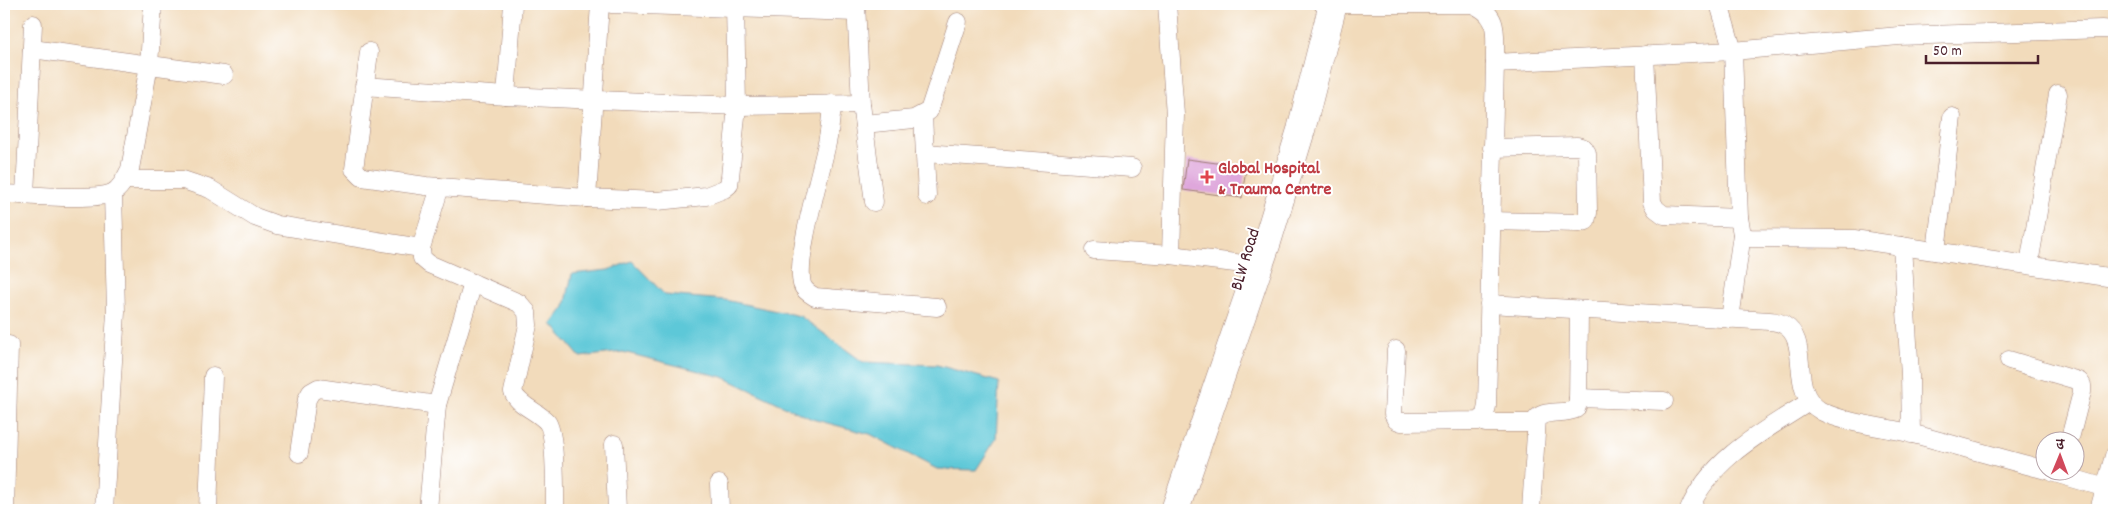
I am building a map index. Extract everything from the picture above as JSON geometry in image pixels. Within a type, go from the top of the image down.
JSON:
[{"type":"main road","name":"BLW Road","points":[[1160,510],[1180,458],[1326,4]]},
{"type":"main road","points":[[1175,510],[1267,242],[1301,130],[1326,4]]},
{"type":"street","points":[[104,510],[116,312],[119,187],[130,168],[149,65],[153,4]]},
{"type":"street","points":[[506,96],[513,4]]},
{"type":"street","points":[[586,198],[600,4]]},
{"type":"street","points":[[611,4],[856,8],[859,31],[861,104],[874,202]]},
{"type":"street","points":[[1167,4],[1175,115],[1171,255]]},
{"type":"street","points":[[1326,4],[1472,4],[1483,8],[1490,14],[1494,23],[1495,63],[1487,406],[1484,418],[1478,421],[1401,422],[1396,420],[1393,414],[1396,350]]},
{"type":"street","points":[[1719,4],[1732,51],[1740,226],[1730,319]]},
{"type":"street","points":[[369,52],[354,162],[354,169],[362,177],[440,187],[586,198],[657,201],[706,196],[724,189],[728,185],[730,177],[737,106],[735,6]]},
{"type":"street","points":[[864,124],[914,119],[923,116],[929,111],[958,22]]},
{"type":"street","points":[[25,194],[33,24]]},
{"type":"street","points":[[1495,63],[1732,51],[1899,36],[2114,30]]},
{"type":"street","points":[[32,49],[224,75]]},
{"type":"street","points":[[1645,55],[1652,202],[1656,209],[1664,215],[1740,226],[1749,238],[1854,239],[2114,278]]},
{"type":"street","points":[[364,86],[506,96],[737,106],[861,104]]},
{"type":"street","points":[[2029,264],[2058,94]]},
{"type":"street","points":[[832,104],[828,140],[807,230],[801,272],[802,284],[806,292],[816,297],[937,307]]},
{"type":"street","points":[[923,116],[927,196]]},
{"type":"street","points":[[1936,250],[1952,117]]},
{"type":"street","points":[[1491,221],[1579,223],[1586,220],[1588,213],[1587,153],[1584,148],[1577,146],[1492,148]]},
{"type":"street","points":[[925,153],[1132,168]]},
{"type":"street","points":[[4,194],[94,197],[119,187],[183,180],[210,189],[255,218],[277,225],[421,248]]},
{"type":"street","points":[[440,187],[421,248],[422,258],[429,264],[519,303],[527,312],[528,325],[513,392],[516,400],[548,424],[552,436],[555,510]]},
{"type":"street","points":[[1902,246],[1910,375],[1911,434]]},
{"type":"street","points":[[1094,250],[1171,255],[1243,264]]},
{"type":"street","points":[[428,510],[437,405],[473,283]]},
{"type":"street","points":[[1489,304],[1783,323],[1796,337],[1801,381],[1809,402],[1821,411],[1837,417],[1911,434],[2036,467]]},
{"type":"street","points":[[1531,510],[1537,418],[1541,414],[1571,412],[1576,409],[1578,398],[1579,310]]},
{"type":"street","points":[[4,510],[9,345]]},
{"type":"street","points":[[2009,360],[2079,381],[2082,385],[2082,392],[2072,432]]},
{"type":"street","points":[[208,510],[213,376]]},
{"type":"street","points":[[299,453],[307,399],[311,392],[318,388],[437,405]]},
{"type":"street","points":[[1578,398],[1664,401]]},
{"type":"street","points":[[1689,510],[1702,485],[1722,463],[1747,443],[1809,402]]},
{"type":"street","points":[[1485,423],[1536,423]]},
{"type":"street","points":[[614,444],[617,510]]},
{"type":"street","points":[[2099,510],[2114,456]]},
{"type":"street","points":[[2086,482],[2106,488]]},
{"type":"street","points":[[720,484],[720,510]]},
{"type":"water","points":[[632,261],[665,295],[725,300],[800,316],[863,362],[937,365],[999,382],[996,439],[976,470],[937,469],[870,434],[812,419],[723,377],[623,352],[580,357],[552,324],[565,307],[572,274],[608,270]]},
{"type":"building","points":[[1187,159],[1246,167],[1242,198],[1183,190]]},
{"type":"place","name":"Global Hospital & Trauma Centre","points":[[1207,177]]}]
